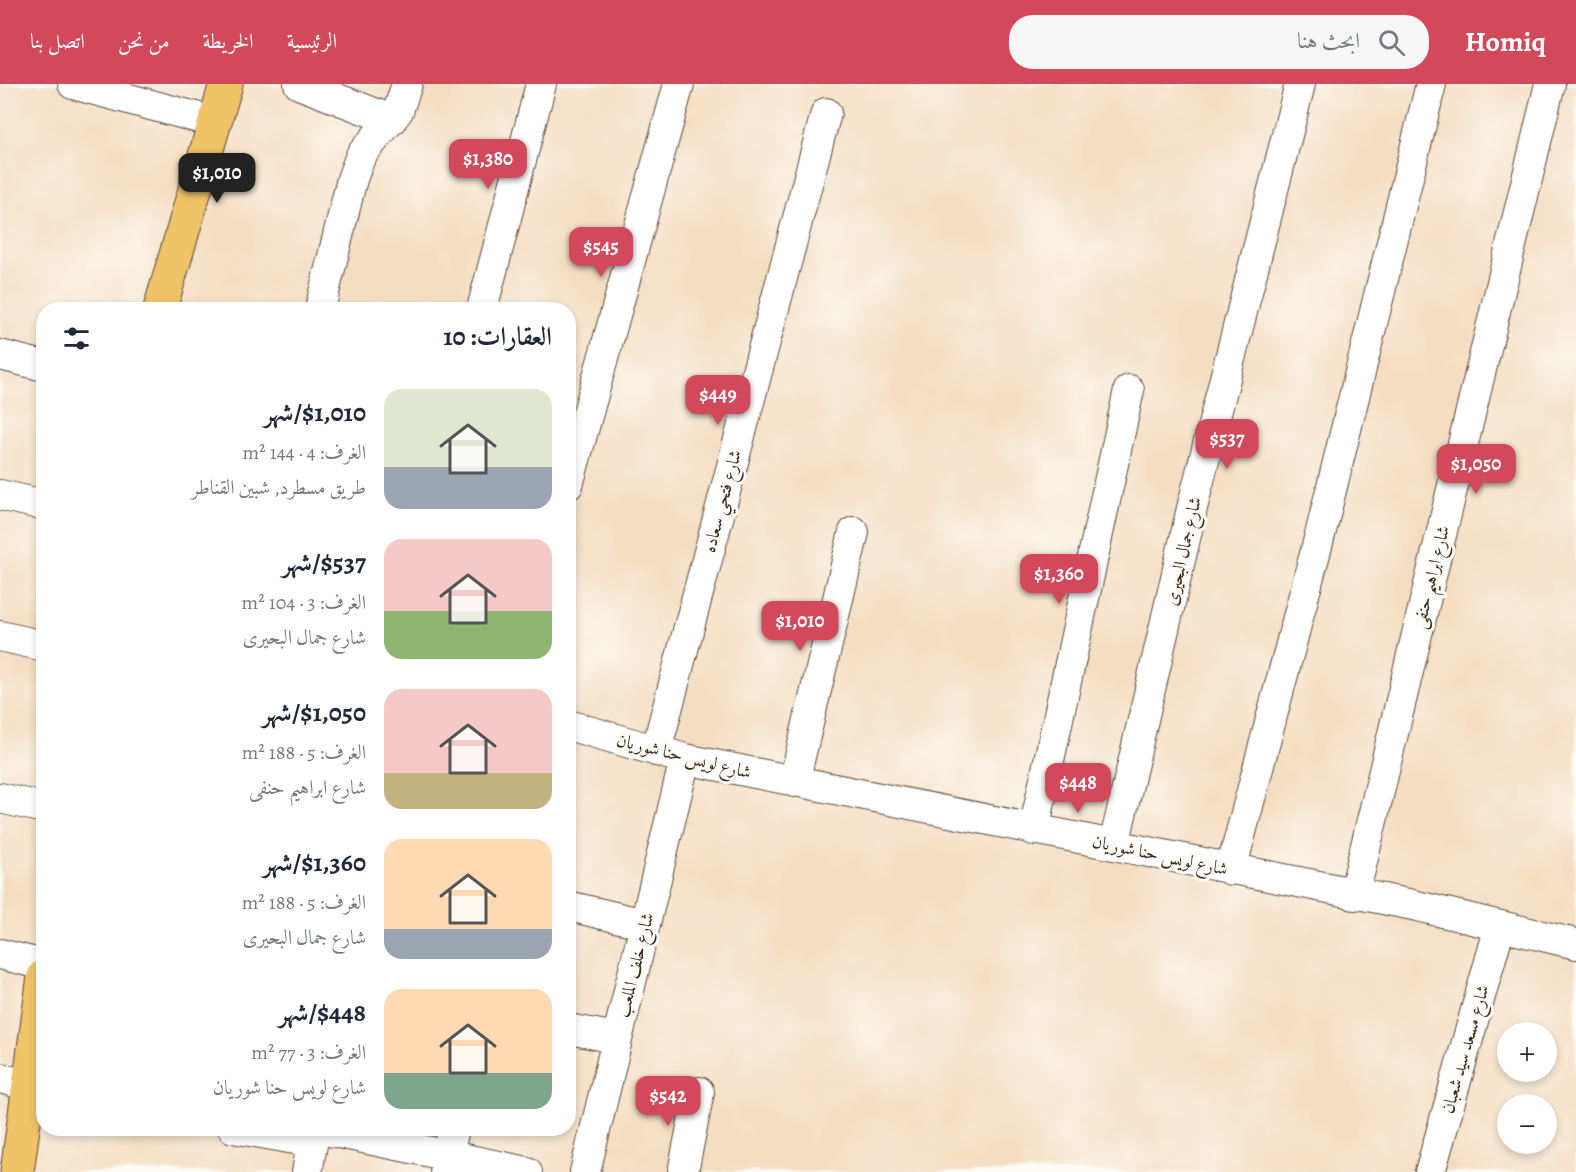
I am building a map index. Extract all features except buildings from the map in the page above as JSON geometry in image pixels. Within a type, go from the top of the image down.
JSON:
[{"type":"main road","points":[[162,302],[225,84]]},
{"type":"main road","points":[[17,1172],[24,1087],[36,1032]]},
{"type":"street","points":[[73,84],[214,122]]},
{"type":"street","points":[[299,84],[392,120]]},
{"type":"street","points":[[322,302],[358,163],[371,142],[398,111],[407,84]]},
{"type":"street","points":[[484,302],[541,84]]},
{"type":"street","points":[[576,456],[679,84]]},
{"type":"street","name":"شارع جمال البحيرى","points":[[1114,846],[1193,504],[1300,84]]},
{"type":"street","points":[[1231,870],[1321,531],[1431,84]]},
{"type":"street","name":"شارع ابراهيم حنفى","points":[[1354,895],[1551,84]]},
{"type":"street","name":"شارع فتحي سعاده","points":[[656,751],[826,113]]},
{"type":"street","points":[[0,355],[36,364]]},
{"type":"street","points":[[1034,830],[1129,390]]},
{"type":"street","points":[[0,495],[36,503]]},
{"type":"street","points":[[794,782],[854,532]]},
{"type":"street","points":[[0,636],[36,644]]},
{"type":"street","name":"شارع لويس حنا شوريان","points":[[576,727],[685,759],[1354,895],[1576,944]]},
{"type":"street","name":"شارع خلف الملعب","points":[[585,1172],[685,759]]},
{"type":"street","points":[[0,798],[36,806]]},
{"type":"street","points":[[576,908],[645,924]]},
{"type":"street","name":"شارع مسعد سيد شعبان","points":[[1430,1172],[1500,926]]},
{"type":"street","points":[[0,954],[36,963]]},
{"type":"street","points":[[576,1030],[617,1038]]},
{"type":"street","points":[[683,1172],[699,1092]]},
{"type":"street","points":[[307,1172],[313,1136]]},
{"type":"street","points":[[335,1136],[449,1152],[527,1172]]}]
